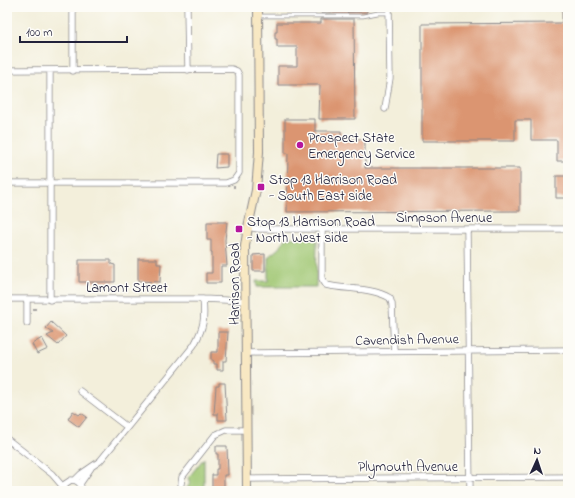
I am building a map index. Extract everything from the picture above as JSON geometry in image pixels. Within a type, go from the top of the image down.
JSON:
[{"type":"street","points":[[73,7],[73,71]]},
{"type":"street","points":[[187,7],[188,70]]},
{"type":"street","name":"Harrison Road","points":[[248,491],[245,246],[256,190],[259,152],[258,7]]},
{"type":"street","points":[[386,109],[390,78],[389,10]]},
{"type":"street","points":[[7,70],[73,71],[225,69],[237,71],[239,75],[238,173],[234,180],[226,183],[7,183]]},
{"type":"street","points":[[50,71],[50,300]]},
{"type":"street","name":"Simpson Avenue","points":[[248,227],[258,229],[568,229]]},
{"type":"street","points":[[322,228],[322,279],[326,285],[336,288],[381,292],[390,298],[392,304],[394,351]]},
{"type":"street","points":[[467,229],[470,491]]},
{"type":"street","points":[[64,489],[65,484],[100,462],[194,345],[202,331],[204,313],[203,299]]},
{"type":"street","name":"Lamont Street","points":[[7,300],[203,299],[246,301]]},
{"type":"street","points":[[27,300],[27,323]]},
{"type":"street","name":"Cavendish Avenue","points":[[247,353],[568,350]]},
{"type":"street","points":[[80,391],[127,427]]},
{"type":"street","points":[[181,484],[182,477],[216,435],[226,430],[247,430]]},
{"type":"street","points":[[7,439],[52,474],[64,489]]},
{"type":"street","points":[[52,474],[72,481],[81,489],[92,466]]},
{"type":"street","name":"Plymouth Avenue","points":[[248,479],[568,477]]},
{"type":"lane","points":[[258,16],[363,16],[389,10]]},
{"type":"green space","points":[[315,237],[317,240],[316,287],[257,287],[256,281],[268,281],[268,257],[279,248],[285,238]]},
{"type":"green space","points":[[204,458],[204,491],[184,491],[190,483],[188,478]]},
{"type":"building","points":[[321,7],[366,7],[367,12],[321,13]]},
{"type":"building","points":[[562,7],[568,7],[568,161],[557,161],[557,140],[531,140],[531,120],[515,120],[515,141],[422,141],[422,24],[562,23]]},
{"type":"building","points":[[321,19],[354,19],[355,119],[319,119],[320,85],[278,85],[278,66],[297,66],[297,47],[277,47],[275,32],[277,32],[277,23],[321,23]]},
{"type":"building","points":[[285,119],[315,119],[315,131],[341,131],[341,139],[365,139],[365,168],[520,168],[520,211],[287,212],[288,153],[285,153]]},
{"type":"building","points":[[216,154],[227,154],[227,167],[215,168]]},
{"type":"building","points":[[556,176],[568,176],[568,198],[556,198]]},
{"type":"building","points":[[207,222],[227,222],[225,240],[227,266],[221,266],[221,283],[206,283],[206,273],[212,273],[211,240],[207,240]]},
{"type":"building","points":[[265,254],[265,271],[253,271],[253,255]]},
{"type":"building","points":[[138,259],[157,259],[157,264],[161,264],[160,282],[138,281]]},
{"type":"building","points":[[79,260],[111,260],[111,264],[115,265],[115,282],[79,282]]},
{"type":"building","points":[[51,322],[66,336],[58,345],[47,336],[53,333],[46,328]]},
{"type":"building","points":[[218,332],[228,332],[226,361],[223,361],[223,370],[217,370],[217,364],[213,364],[213,360],[211,360],[211,352],[218,352]]},
{"type":"building","points":[[42,338],[48,349],[37,354],[32,344]]},
{"type":"building","points":[[219,383],[225,383],[227,420],[218,420],[218,414],[214,414],[216,386],[219,386]]},
{"type":"building","points":[[73,411],[79,415],[81,413],[87,417],[79,427],[68,419]]},
{"type":"building","points":[[216,446],[227,446],[228,475],[224,475],[224,491],[212,491],[212,475],[216,475],[216,469],[218,469],[218,454],[216,454]]},
{"type":"place","name":"Prospect State Emergency Service","points":[[300,145]]},
{"type":"place","name":"Stop 13 Harrison Road - South East side","points":[[261,187]]},
{"type":"place","name":"Stop 13 Harrison Road - North West side","points":[[239,229]]}]
